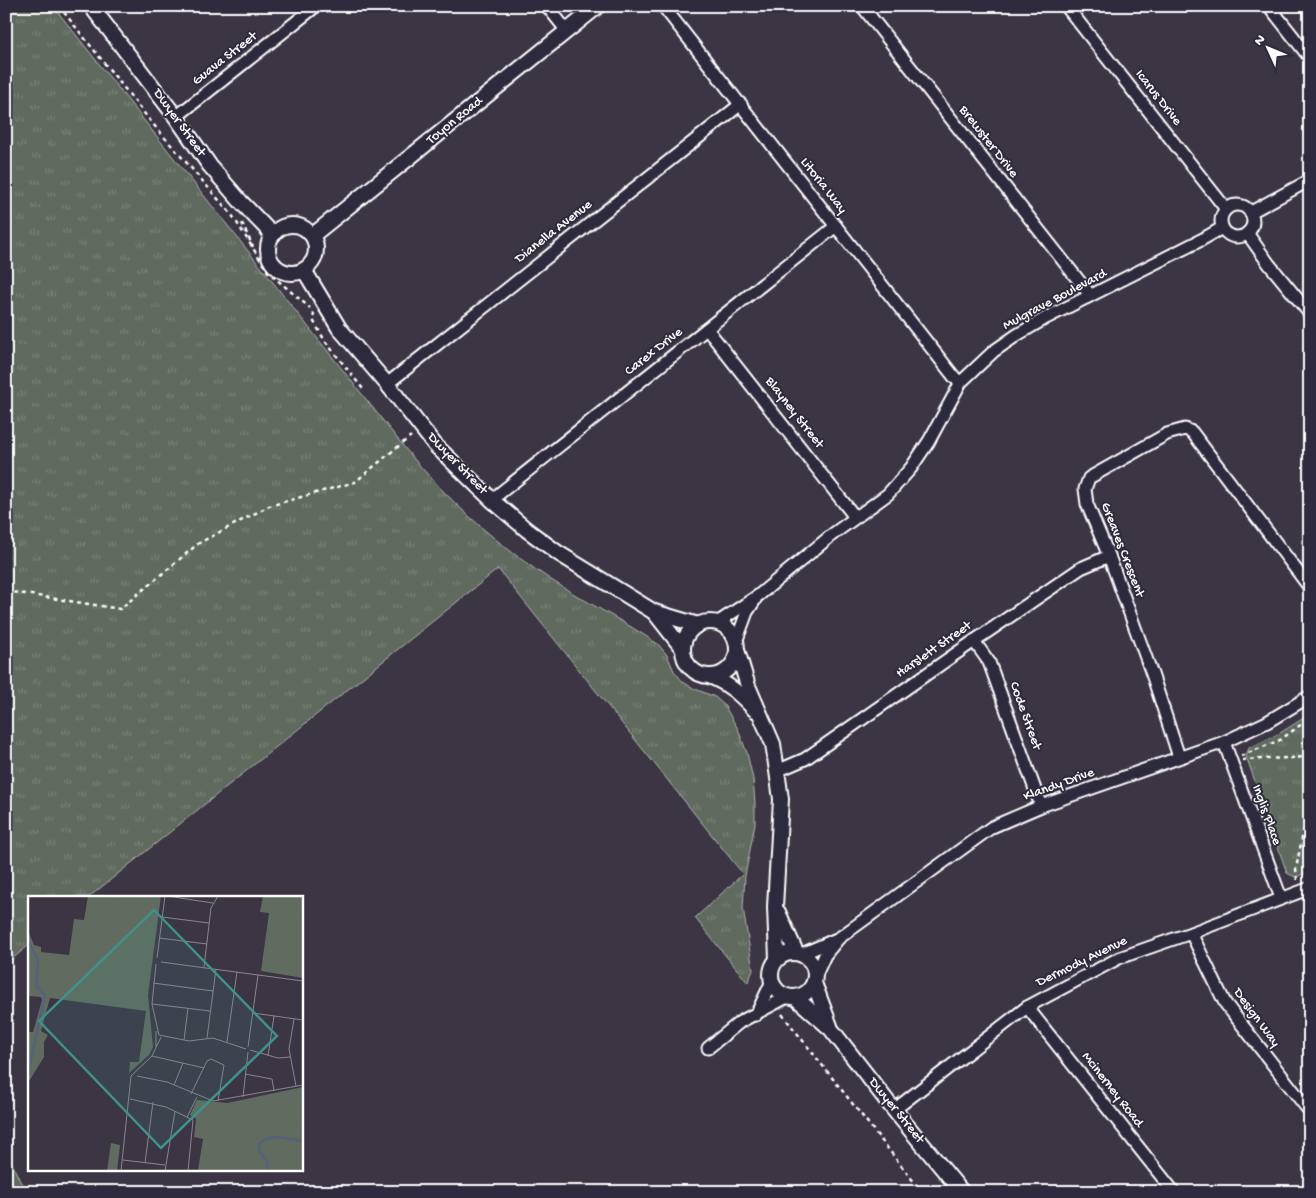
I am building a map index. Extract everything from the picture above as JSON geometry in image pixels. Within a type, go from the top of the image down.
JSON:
[{"type":"street","name":"Dwyer Street","points":[[91,6],[176,117],[210,166],[273,235]]},
{"type":"street","name":"Guava Street","points":[[176,117],[316,6]]},
{"type":"street","points":[[547,6],[566,31]]},
{"type":"street","name":"Toyon Road","points":[[313,235],[598,6]]},
{"type":"street","name":"Litoria Way","points":[[663,6],[955,378],[961,382]]},
{"type":"street","name":"Brewster Drive","points":[[862,6],[1081,284],[1087,292],[1088,298]]},
{"type":"street","name":"Icarus Drive","points":[[1066,6],[1226,209]]},
{"type":"street","points":[[1269,6],[1310,58]]},
{"type":"street","name":"Dianella Avenue","points":[[387,384],[741,104]]},
{"type":"street","points":[[1251,212],[1310,180]]},
{"type":"street","points":[[1239,205],[1251,212],[1253,223],[1248,233],[1238,237],[1228,235],[1222,228],[1221,218],[1226,209],[1230,206],[1239,205]]},
{"type":"street","points":[[286,225],[303,227],[313,235],[316,242],[317,251],[315,259],[304,270],[292,274],[283,272],[276,268],[269,256],[268,248],[273,235],[286,225]]},
{"type":"street","name":"Carex Drive","points":[[493,501],[500,493],[836,226]]},
{"type":"street","name":"Mulgrave Boulevard","points":[[717,623],[759,595],[855,517],[888,494],[911,468],[929,441],[961,382],[975,368],[1017,335],[1046,318],[1222,228]]},
{"type":"street","points":[[1248,233],[1269,264],[1310,314]]},
{"type":"street","name":"Dwyer Street","points":[[304,270],[339,328],[447,457],[493,501],[558,553],[654,612],[698,625]]},
{"type":"street","name":"Blayney Street","points":[[708,329],[855,517]]},
{"type":"street","name":"Greaves Crescent","points":[[1179,757],[1110,556],[1087,504],[1085,489],[1089,478],[1167,434],[1185,429],[1192,432],[1310,588]]},
{"type":"street","name":"Harslett Street","points":[[778,771],[805,759],[974,640],[1081,568],[1110,556]]},
{"type":"street","name":"Mulgrave Boulevard","points":[[736,646],[747,612],[759,595]]},
{"type":"street","name":"Dwyer Street","points":[[654,612],[683,649]]},
{"type":"street","points":[[756,1015],[772,981],[772,970],[777,959],[775,907],[781,798],[778,771],[773,744],[748,686],[729,630],[717,623],[711,622],[698,625],[687,635],[683,649],[688,666],[697,673],[721,680],[737,692],[760,716]]},
{"type":"street","name":"Code Street","points":[[974,640],[989,662],[1041,806]]},
{"type":"street","points":[[708,676],[715,676],[728,670],[733,664],[736,646]]},
{"type":"street","name":"Klandy Drive","points":[[799,953],[839,938],[992,827],[1041,806],[1224,742],[1267,722],[1310,696]]},
{"type":"street","name":"Inglis Place","points":[[1224,742],[1281,898]]},
{"type":"street","name":"Dermody Avenue","points":[[894,1110],[1027,1007],[1120,958],[1310,888]]},
{"type":"street","points":[[708,1048],[740,1022],[806,992],[815,979],[812,962],[799,953],[775,907]]},
{"type":"street","name":"Design Way","points":[[1191,933],[1225,1004],[1310,1112]]},
{"type":"street","name":"Klandy Drive","points":[[815,979],[826,955],[839,938]]},
{"type":"street","points":[[777,959],[786,954],[799,953]]},
{"type":"street","name":"Dwyer Street","points":[[815,979],[831,1029]]},
{"type":"street","points":[[772,981],[778,991],[792,997]]},
{"type":"street","name":"Dwyer Street","points":[[792,997],[831,1029],[894,1110],[962,1192]]},
{"type":"street","name":"Mcinerney Road","points":[[1027,1007],[1174,1192]]},
{"type":"path","points":[[60,6],[152,123],[232,215],[268,272],[314,311],[313,320],[325,341],[364,389]]},
{"type":"path","points":[[6,592],[120,609],[199,543],[269,506],[354,482],[422,427]]},
{"type":"path","points":[[1231,760],[1280,740],[1310,718]]},
{"type":"path","points":[[1231,760],[1310,757]]},
{"type":"path","points":[[1298,892],[1296,869],[1310,797]]},
{"type":"path","points":[[774,1005],[922,1192]]},
{"type":"green space","points":[[6,6],[53,6],[420,467],[474,521],[514,554],[569,591],[658,644],[683,682],[715,697],[724,705],[738,729],[747,753],[753,779],[755,824],[745,876],[743,908],[753,970],[748,983],[695,918],[743,874],[498,569],[90,896],[28,896],[28,946],[6,964]]},
{"type":"green space","points":[[1310,714],[1310,872],[1295,877],[1287,873],[1246,756],[1249,748],[1280,733]]},
{"type":"green space","points":[[6,1151],[21,1183],[39,1192],[6,1192]]}]
